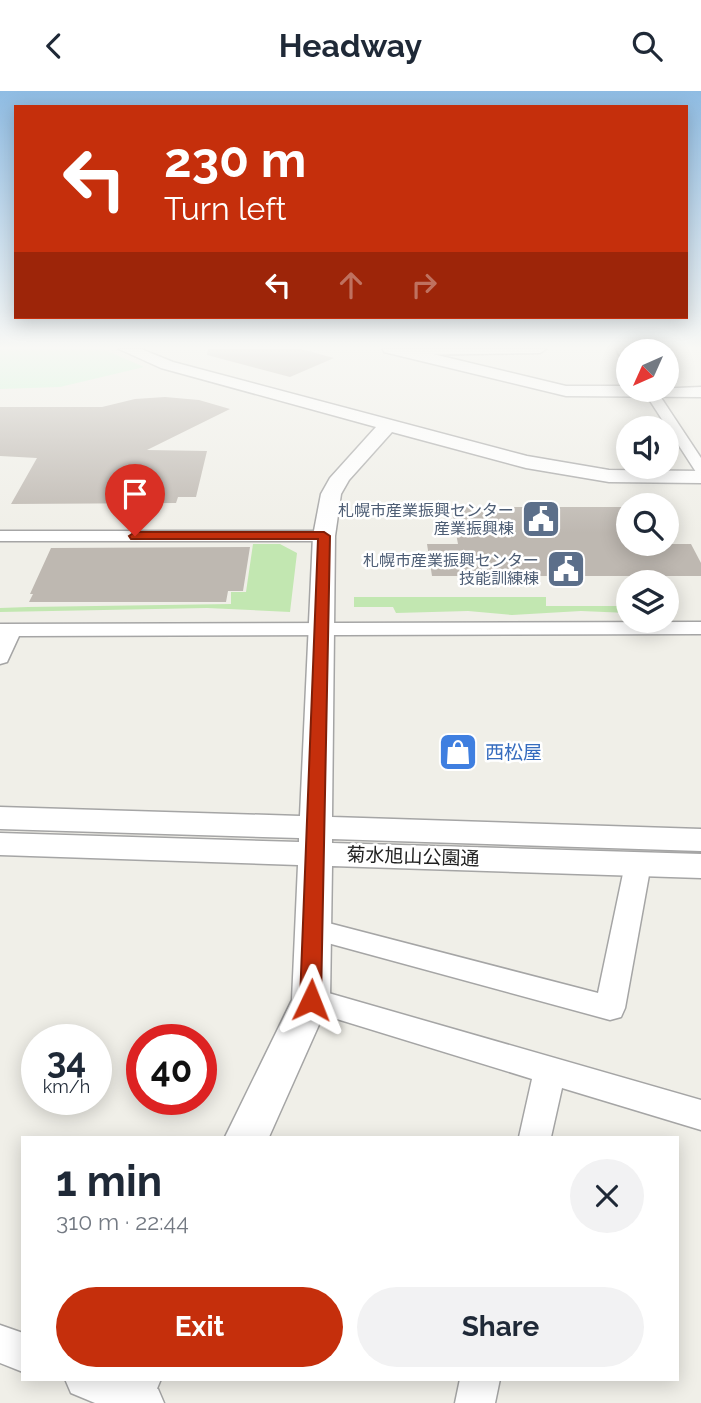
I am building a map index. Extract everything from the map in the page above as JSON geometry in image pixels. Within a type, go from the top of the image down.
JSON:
[{"type":"street","points":[[337,410],[553,468],[609,476],[701,477]]},
{"type":"street","points":[[662,410],[701,469]]},
{"type":"street","points":[[247,1136],[311,1000],[324,536],[331,495],[340,478],[389,424]]},
{"type":"street","points":[[0,536],[324,536]]},
{"type":"street","points":[[0,657],[6,630],[701,628]]},
{"type":"street","name":"菊水旭山公園通","points":[[0,818],[638,864],[701,866]]},
{"type":"street","name":"菊水旭山公園通","points":[[0,843],[701,840]]},
{"type":"street","points":[[313,929],[610,1008],[638,864]]},
{"type":"street","points":[[311,1000],[701,1115]]},
{"type":"street","points":[[535,1136],[550,1071]]},
{"type":"street","points":[[0,1344],[21,1352]]},
{"type":"street","points":[[475,1403],[480,1381]]},
{"type":"green space","points":[[253,544],[280,544],[297,553],[290,612],[207,608],[0,612],[0,608],[28,607],[231,604],[231,592],[246,592]]},
{"type":"green space","points":[[354,597],[546,597],[546,606],[616,606],[616,612],[581,611],[512,615],[468,611],[396,613],[393,607],[354,607]]},
{"type":"building","points":[[0,410],[228,410],[147,450],[207,451],[196,497],[178,497],[176,503],[11,504],[37,458],[0,456]]},
{"type":"building","points":[[451,507],[616,507],[616,556],[679,556],[679,544],[691,544],[701,563],[701,576],[679,576],[679,570],[616,570],[616,576],[527,576],[529,581],[482,581],[481,576],[432,576],[427,544],[458,544]]},
{"type":"building","points":[[250,547],[243,591],[228,591],[226,602],[29,602],[51,548]]},
{"type":"place","name":"札幌市産業振興センター 産業振興棟","points":[[541,519]]},
{"type":"place","name":"札幌市産業振興センター 技能訓練棟","points":[[566,569]]},
{"type":"place","name":"西松屋","points":[[458,752]]},
{"type":"route","points":[[135,536],[324,536],[311,1000]]}]
